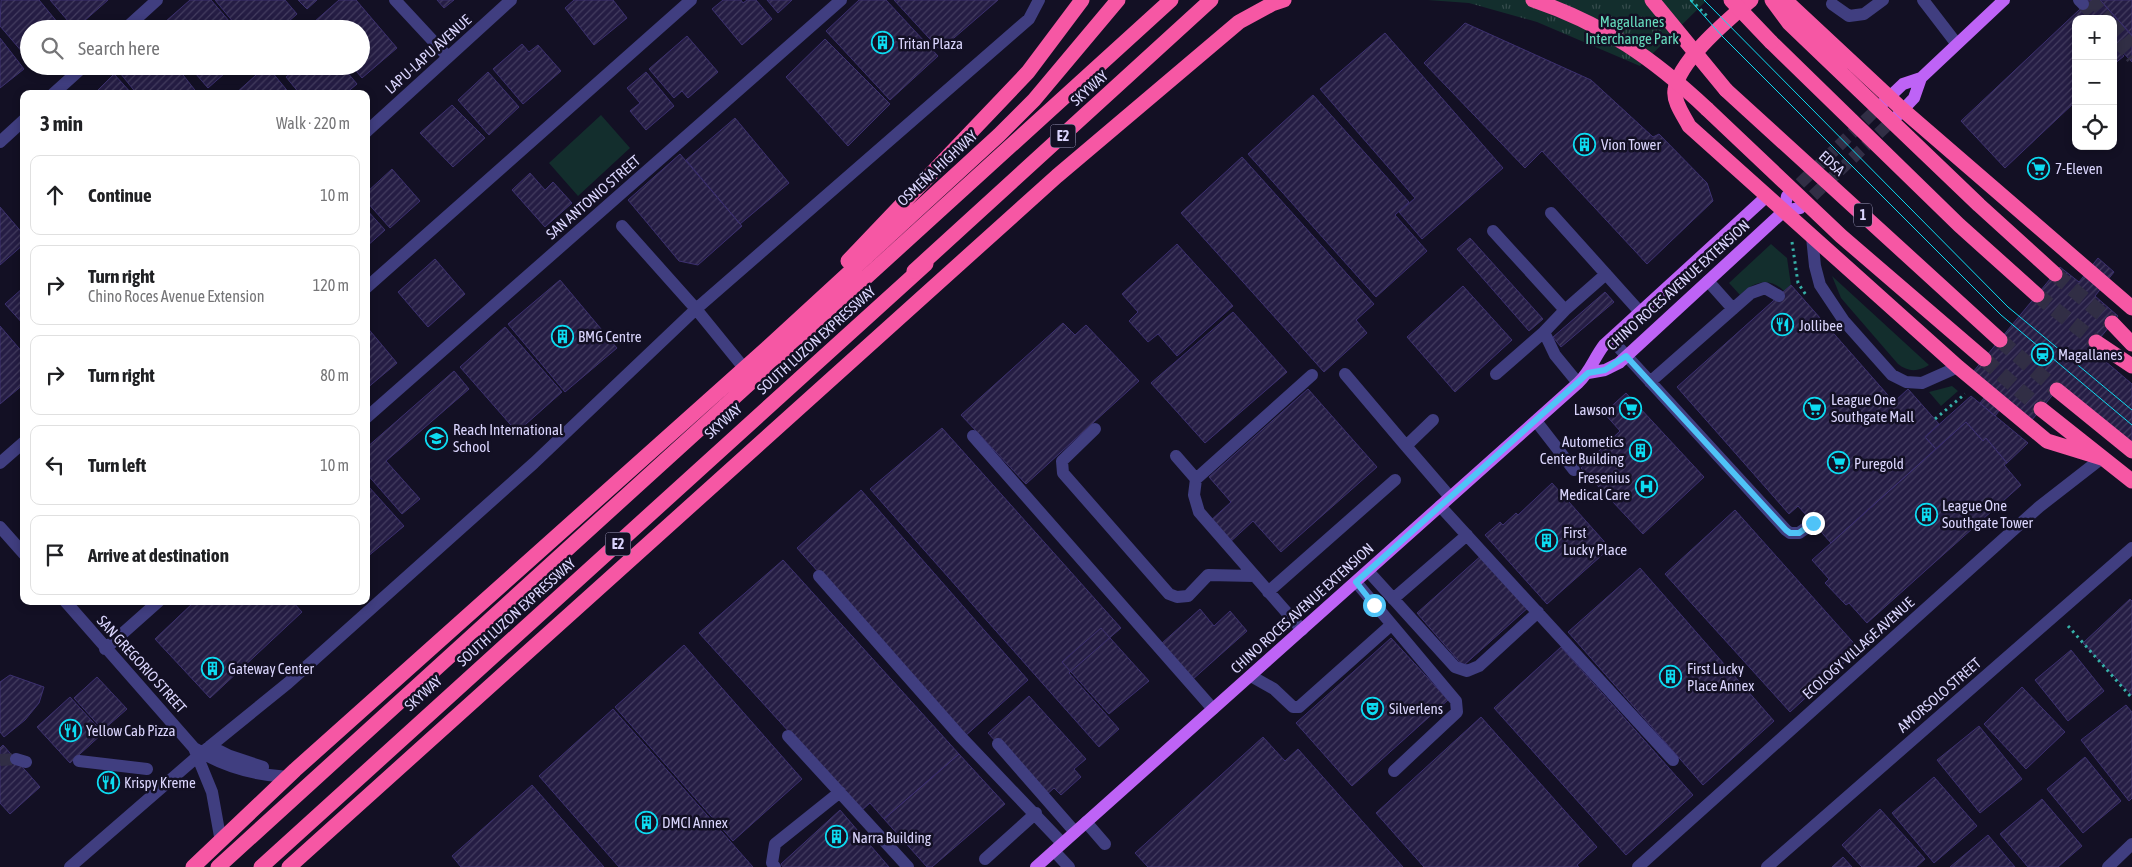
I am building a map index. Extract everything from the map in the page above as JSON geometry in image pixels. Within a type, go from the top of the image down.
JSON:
[{"type":"highway","points":[[766,348],[1028,72],[1082,0]]},
{"type":"highway","name":"OSMEÑA HIGHWAY","points":[[766,348],[999,135],[1034,100],[1118,0]]},
{"type":"highway","name":"SKYWAY","points":[[218,867],[1171,0]]},
{"type":"highway","points":[[1195,21],[1205,0]]},
{"type":"highway","name":"SKYWAY","points":[[259,867],[1212,0]]},
{"type":"highway","points":[[289,867],[1056,176],[1239,22],[1272,4],[1284,0]]},
{"type":"highway","points":[[1533,0],[1585,20],[1638,50],[1663,69],[1840,236],[1984,359]]},
{"type":"highway","name":"EDSA","points":[[1652,0],[1726,90],[2000,340]]},
{"type":"highway","points":[[1751,0],[1734,6],[1719,28],[1683,70],[1675,91],[1679,108],[1689,126],[1958,367],[2047,441],[2102,458]]},
{"type":"highway","points":[[1772,0],[1789,23],[1979,205],[2055,274]]},
{"type":"highway","points":[[1785,0],[1900,113],[2132,308]]},
{"type":"highway","points":[[1734,6],[1959,225],[2037,295]]},
{"type":"highway","name":"SOUTH LUZON EXPRESSWAY","points":[[259,867],[1195,21]]},
{"type":"highway","points":[[2112,323],[2132,344]]},
{"type":"highway","points":[[2096,342],[2132,366]]},
{"type":"highway","name":"SOUTH LUZON EXPRESSWAY","points":[[193,867],[292,773],[766,348]]},
{"type":"highway","points":[[2057,390],[2132,451]]},
{"type":"highway","points":[[2041,409],[2132,481]]},
{"type":"main road","points":[[1195,21],[1219,0]]},
{"type":"main road","points":[[1887,100],[1903,84],[1921,78],[2004,0]]},
{"type":"main road","points":[[1900,113],[1914,98],[1921,78]]},
{"type":"main road","name":"CHINO ROCES AVENUE EXTENSION","points":[[1036,867],[1578,383],[1588,373],[1594,358],[1610,338],[1767,196]]},
{"type":"main road","points":[[1787,196],[1784,211],[1800,208]]},
{"type":"main road","name":"CHINO ROCES AVENUE EXTENSION","points":[[1588,373],[1605,370],[1626,356],[1784,211]]},
{"type":"street","points":[[135,20],[157,0]]},
{"type":"street","points":[[395,0],[448,57]]},
{"type":"street","name":"LAPU-LAPU AVENUE","points":[[370,128],[511,0]]},
{"type":"street","points":[[370,284],[691,0]]},
{"type":"street","name":"SAN ANTONIO STREET","points":[[370,414],[840,0]]},
{"type":"street","points":[[70,867],[201,751],[288,683],[424,562],[534,463],[696,309],[1029,19],[1039,0]]},
{"type":"street","points":[[1727,0],[1734,6]]},
{"type":"street","points":[[1832,4],[1848,16],[1864,14],[1883,0]]},
{"type":"street","points":[[1923,0],[1956,44]]},
{"type":"street","points":[[57,90],[74,75]]},
{"type":"street","points":[[0,142],[20,124]]},
{"type":"street","points":[[1551,213],[1640,312]]},
{"type":"street","points":[[622,226],[696,309],[744,368]]},
{"type":"street","points":[[1493,231],[1565,310]]},
{"type":"street","points":[[1812,237],[1815,266],[1820,285],[1844,321],[1892,376],[1906,382],[1922,383],[1958,367]]},
{"type":"street","points":[[1496,374],[1606,274]]},
{"type":"street","points":[[1708,281],[1733,309]]},
{"type":"street","points":[[1650,382],[1758,289],[1770,290],[1779,296]]},
{"type":"street","points":[[1544,332],[1555,355],[1578,383]]},
{"type":"street","points":[[1610,338],[1786,530],[1790,533],[1799,533],[1813,523]]},
{"type":"street","points":[[2096,342],[2132,373]]},
{"type":"street","points":[[1345,374],[1450,497]]},
{"type":"street","points":[[1302,630],[1199,512],[1194,495],[1196,479],[1312,375]]},
{"type":"street","points":[[2057,390],[2132,447]]},
{"type":"street","points":[[1406,446],[1433,420]]},
{"type":"street","points":[[1536,421],[1574,470]]},
{"type":"street","points":[[1095,429],[1062,460],[1063,472],[1168,594],[1177,597],[1188,596],[1208,575],[1255,576]]},
{"type":"street","points":[[973,436],[1213,709]]},
{"type":"street","points":[[0,463],[20,446]]},
{"type":"street","points":[[1176,456],[1196,479]]},
{"type":"street","name":"ECOLOGY VILLAGE AVENUE","points":[[1638,867],[2050,498],[2102,458]]},
{"type":"street","points":[[1268,592],[1395,480]]},
{"type":"street","points":[[1440,506],[1673,760]]},
{"type":"street","points":[[0,526],[20,549]]},
{"type":"street","points":[[1393,599],[1469,538]]},
{"type":"street","name":"AMORSOLO STREET","points":[[1767,867],[2132,548]]},
{"type":"street","points":[[1368,571],[1455,667],[1466,671],[1479,666],[1538,612]]},
{"type":"street","points":[[819,576],[960,736],[1036,813],[1069,867]]},
{"type":"street","points":[[1356,582],[1391,625],[1449,690],[1456,701],[1457,712],[1394,771]]},
{"type":"street","name":"SAN GREGORIO STREET","points":[[68,605],[106,649],[201,751],[212,792],[221,842]]},
{"type":"street","points":[[106,649],[155,605]]},
{"type":"street","points":[[1251,676],[1274,689],[1293,706],[1299,707],[1391,625]]},
{"type":"street","points":[[788,736],[908,867]]},
{"type":"street","points":[[998,744],[1075,832]]},
{"type":"street","points":[[201,751],[292,773]]},
{"type":"street","points":[[79,761],[147,769]]},
{"type":"street","points":[[775,867],[772,863],[775,844],[840,792]]},
{"type":"street","points":[[984,858],[1036,813]]},
{"type":"street","points":[[1086,822],[1105,844]]},
{"type":"street","points":[[2108,867],[2132,844]]},
{"type":"path","points":[[1691,0],[1719,28]]},
{"type":"path","points":[[1791,233],[1798,283],[1806,296]]},
{"type":"path","points":[[1934,419],[1969,390]]},
{"type":"path","points":[[2057,614],[2132,698]]},
{"type":"green space","name":"Magallanes Interchange Park","points":[[1428,0],[1707,0],[1640,66],[1537,22],[1469,3]]},
{"type":"green space","points":[[601,115],[630,148],[578,196],[549,163]]},
{"type":"green space","points":[[1771,244],[1787,258],[1791,285],[1784,291],[1773,283],[1761,282],[1745,290],[1740,295],[1729,283]]},
{"type":"green space","points":[[1832,276],[1929,365],[1913,370],[1906,369],[1898,364],[1841,298]]},
{"type":"green space","points":[[1952,386],[1958,391],[1941,406],[1929,392]]},
{"type":"building","points":[[1,0],[39,0],[56,20],[20,20],[20,49],[0,26]]},
{"type":"building","points":[[50,0],[108,0],[85,20],[67,20]]},
{"type":"building","points":[[190,0],[211,0],[228,20],[167,20]]},
{"type":"building","points":[[215,0],[285,0],[297,14],[290,20],[232,20]]},
{"type":"building","points":[[298,0],[317,0],[307,9]]},
{"type":"building","points":[[339,0],[356,0],[397,48],[370,71],[370,20],[316,20]]},
{"type":"building","points":[[437,0],[454,0],[444,8]]},
{"type":"building","points":[[574,0],[613,0],[627,18],[594,45],[565,8]]},
{"type":"building","points":[[723,0],[741,0],[743,3],[747,0],[756,0],[772,19],[742,45],[712,9]]},
{"type":"building","points":[[767,0],[792,0],[778,13]]},
{"type":"building","name":"Tritan Plaza","points":[[859,0],[886,0],[938,56],[890,100],[826,31]]},
{"type":"building","points":[[894,0],[998,0],[940,50]]},
{"type":"building","points":[[2087,0],[2100,0],[2113,15],[2089,15],[2081,6]]},
{"type":"building","points":[[2100,0],[2132,0],[2132,35],[2117,19],[2117,15],[2114,15]]},
{"type":"building","points":[[2080,9],[2085,15],[2074,15]]},
{"type":"building","points":[[2072,17],[2072,105],[2005,168],[1961,121]]},
{"type":"building","points":[[2117,19],[2132,36],[2132,62],[2117,46]]},
{"type":"building","name":"Vion Tower","points":[[1465,23],[1591,80],[1653,137],[1659,134],[1707,183],[1713,201],[1647,264],[1542,151],[1525,168],[1424,63]]},
{"type":"building","points":[[1385,33],[1503,168],[1422,239],[1399,212],[1415,198],[1320,89]]},
{"type":"building","points":[[687,36],[718,72],[688,98],[682,91],[674,98],[649,69]]},
{"type":"building","points":[[0,38],[20,64],[20,72],[0,88]]},
{"type":"building","points":[[825,39],[890,104],[848,146],[786,77]]},
{"type":"building","points":[[522,44],[529,52],[538,45],[561,71],[523,104],[493,69]]},
{"type":"building","points":[[2117,48],[2124,56],[2117,62]]},
{"type":"building","points":[[488,72],[519,107],[489,135],[458,100]]},
{"type":"building","points":[[646,72],[674,106],[646,130],[630,111],[640,103],[627,88]]},
{"type":"building","points":[[115,75],[128,90],[98,90]]},
{"type":"building","points":[[122,75],[183,75],[195,90],[134,90]]},
{"type":"building","points":[[197,75],[223,75],[208,88]]},
{"type":"building","points":[[256,75],[274,75],[287,90],[239,90]]},
{"type":"building","points":[[288,75],[350,75],[357,84],[350,90],[297,90],[286,77]]},
{"type":"building","points":[[1313,95],[1409,202],[1395,215],[1427,251],[1376,297],[1248,154]]},
{"type":"building","points":[[452,105],[485,138],[453,167],[420,133]]},
{"type":"building","points":[[735,118],[789,183],[740,224],[686,160]]},
{"type":"building","points":[[680,154],[742,226],[698,265],[679,261],[628,200]]},
{"type":"building","points":[[1242,157],[1374,304],[1356,320],[1367,333],[1324,372],[1181,213]]},
{"type":"building","points":[[392,169],[420,201],[390,228],[370,206],[370,189]]},
{"type":"building","points":[[530,173],[545,190],[553,182],[572,203],[545,227],[512,190]]},
{"type":"building","points":[[0,207],[20,230],[20,248],[0,265]]},
{"type":"building","points":[[370,213],[385,230],[370,243]]},
{"type":"building","points":[[1470,238],[1543,319],[1529,331],[1457,249]]},
{"type":"building","points":[[1177,244],[1233,306],[1177,356],[1158,334],[1148,342],[1129,321],[1138,312],[1122,294]]},
{"type":"building","name":"Magallanes","points":[[2098,258],[2114,272],[2095,296],[2118,316],[2091,349],[2132,384],[2132,445],[2061,385],[2031,421],[2007,401],[1995,416],[1980,403],[1992,388],[1973,372],[2060,267],[2079,282]]},
{"type":"building","points":[[435,259],[465,294],[428,327],[398,292]]},
{"type":"building","name":"BMG Centre","points":[[560,280],[617,348],[565,392],[508,324]]},
{"type":"building","points":[[1791,285],[1894,402],[1908,389],[1939,424],[1925,437],[1936,449],[1831,543],[1798,506],[1789,514],[1677,387]]},
{"type":"building","points":[[1463,286],[1512,340],[1455,392],[1407,337]]},
{"type":"building","points":[[20,291],[20,321],[5,304]]},
{"type":"building","points":[[1605,292],[1614,302],[1561,347],[1553,337]]},
{"type":"building","points":[[1233,312],[1287,372],[1205,443],[1151,383]]},
{"type":"building","points":[[1063,323],[1075,335],[1086,325],[1139,381],[1026,484],[961,415]]},
{"type":"building","points":[[0,326],[20,349],[20,387],[0,404]]},
{"type":"building","points":[[505,327],[562,392],[517,432],[460,367]]},
{"type":"building","points":[[370,331],[397,363],[370,386]]},
{"type":"building","points":[[454,371],[469,389],[386,461],[420,499],[402,514],[370,478],[370,444]]},
{"type":"building","points":[[1308,389],[1377,467],[1281,552],[1253,521],[1228,544],[1209,522],[1231,502],[1209,477]]},
{"type":"building","name":"Autometics Center Building","points":[[1626,393],[1704,477],[1643,534],[1581,468],[1620,431],[1604,413]]},
{"type":"building","points":[[1971,396],[2028,443],[2007,463],[1986,438],[1983,441],[1966,422],[1936,449],[1925,437]]},
{"type":"building","name":"League One Southgate Tower","points":[[1966,422],[1983,441],[1986,438],[2007,463],[2004,465],[2021,485],[1867,623],[1849,603],[1846,605],[1825,583],[1829,579],[1812,560]]},
{"type":"building","points":[[942,428],[1121,628],[1069,673],[1119,729],[1099,747],[870,489]]},
{"type":"building","name":"First Lucky Place","points":[[1552,483],[1610,548],[1547,604],[1485,535],[1500,522],[1503,525],[1516,513],[1518,515]]},
{"type":"building","points":[[370,488],[404,526],[370,555]]},
{"type":"building","points":[[861,490],[1028,680],[964,737],[797,548]]},
{"type":"building","points":[[1735,510],[1859,649],[1790,712],[1665,574]]},
{"type":"building","points":[[1483,554],[1530,606],[1463,666],[1417,613]]},
{"type":"building","points":[[783,560],[959,754],[884,819],[870,803],[861,811],[699,633]]},
{"type":"building","name":"First Lucky Place Annex","points":[[1640,568],[1774,721],[1703,785],[1568,632]]},
{"type":"building","points":[[2130,599],[2132,601],[2132,695],[2083,643]]},
{"type":"building","name":"Gateway Center","points":[[191,605],[296,605],[302,612],[210,698],[155,639]]},
{"type":"building","points":[[1200,609],[1214,626],[1230,611],[1247,631],[1192,680],[1161,644]]},
{"type":"building","points":[[1101,628],[1149,681],[1109,714],[1062,662]]},
{"type":"building","points":[[1391,638],[1448,700],[1352,786],[1296,723]]},
{"type":"building","points":[[684,645],[802,779],[733,841],[615,707]]},
{"type":"building","points":[[1561,647],[1693,795],[1626,855],[1494,708]]},
{"type":"building","points":[[2071,650],[2104,691],[2068,721],[2035,680]]},
{"type":"building","points":[[10,675],[44,687],[39,703],[25,720],[4,737],[0,732],[0,682]]},
{"type":"building","points":[[97,677],[127,709],[103,730],[74,698]]},
{"type":"building","points":[[2022,687],[2065,732],[2026,769],[1984,724]]},
{"type":"building","points":[[1029,696],[1086,759],[1074,769],[1081,777],[1061,795],[1054,788],[1045,796],[988,733]]},
{"type":"building","name":"Yellow Cab Pizza","points":[[70,697],[103,733],[70,763],[37,727]]},
{"type":"building","points":[[2126,705],[2132,712],[2132,798],[2129,801],[2081,740]]},
{"type":"building","name":"DMCI Annex","points":[[613,709],[753,867],[619,867],[539,776]]},
{"type":"building","points":[[1481,717],[1597,847],[1577,865],[1579,867],[1424,867],[1376,813]]},
{"type":"building","points":[[1979,726],[2022,779],[1980,813],[1937,760]]},
{"type":"building","points":[[1263,737],[1285,761],[1298,749],[1403,867],[1148,867],[1135,853]]},
{"type":"building","points":[[3,745],[40,787],[10,814],[0,803],[0,748]]},
{"type":"building","points":[[959,754],[1005,804],[932,867],[927,867],[884,819]]},
{"type":"building","points":[[2085,757],[2121,801],[2083,833],[2047,789]]},
{"type":"building","points":[[1934,777],[1977,826],[1934,863],[1892,813]]},
{"type":"building","points":[[532,785],[604,867],[461,867],[452,856]]},
{"type":"building","points":[[2042,799],[2082,846],[2058,867],[2028,867],[2000,834]]},
{"type":"building","points":[[1880,809],[1925,859],[1916,867],[1862,867],[1842,845]]},
{"type":"building","name":"Narra Building","points":[[840,810],[889,867],[783,867],[781,864]]},
{"type":"building","points":[[1988,835],[2015,867],[1950,867]]},
{"type":"building","points":[[1843,857],[1852,867],[1832,867]]},
{"type":"tunnel","points":[[2092,0],[2105,15]]},
{"type":"tunnel","points":[[2083,4],[2093,15]]},
{"type":"tunnel","points":[[2117,29],[2132,46]]},
{"type":"tunnel","points":[[2118,43],[2132,58]]},
{"type":"tunnel","points":[[1787,196],[1883,103]]},
{"type":"tunnel","points":[[1800,208],[1897,116]]},
{"type":"tunnel","points":[[2055,274],[2112,323]]},
{"type":"tunnel","points":[[2037,295],[2096,342]]},
{"type":"tunnel","points":[[2000,340],[2057,390]]},
{"type":"tunnel","points":[[1984,359],[2041,409]]},
{"type":"tunnel","points":[[0,760],[16,759]]},
{"type":"tram line","points":[[1690,0],[1722,36],[2001,315],[2132,425]]},
{"type":"tram line","points":[[1704,0],[2008,307],[2132,410]]},
{"type":"place","name":"Tritan Plaza","points":[[882,43]]},
{"type":"place","name":"Vion Tower","points":[[1585,144]]},
{"type":"place","name":"7-Eleven","points":[[2039,168]]},
{"type":"place","name":"Jollibee","points":[[1783,325]]},
{"type":"place","name":"BMG Centre","points":[[562,336]]},
{"type":"place","name":"Magallanes","points":[[2042,354]]},
{"type":"place","name":"League One Southgate Mall","points":[[1815,408]]},
{"type":"place","name":"Lawson","points":[[1631,409]]},
{"type":"place","name":"Reach International School","points":[[437,438]]},
{"type":"place","name":"Autometics Center Building","points":[[1640,450]]},
{"type":"place","name":"Puregold","points":[[1838,463]]},
{"type":"place","name":"Fresenius Medical Care","points":[[1646,486]]},
{"type":"place","name":"League One Southgate Tower","points":[[1926,514]]},
{"type":"place","name":"First Lucky Place","points":[[1547,541]]},
{"type":"place","name":"Gateway Center","points":[[212,668]]},
{"type":"place","name":"First Lucky Place Annex","points":[[1671,677]]},
{"type":"place","name":"Silverlens","points":[[1373,708]]},
{"type":"place","name":"Yellow Cab Pizza","points":[[70,730]]},
{"type":"place","name":"Krispy Kreme","points":[[108,782]]},
{"type":"place","name":"DMCI Annex","points":[[646,822]]},
{"type":"place","name":"Narra Building","points":[[836,837]]},
{"type":"route","points":[[1374,605],[1356,582],[1588,373],[1605,370],[1619,363],[1626,356],[1786,530],[1790,533],[1799,533],[1813,523]]}]
